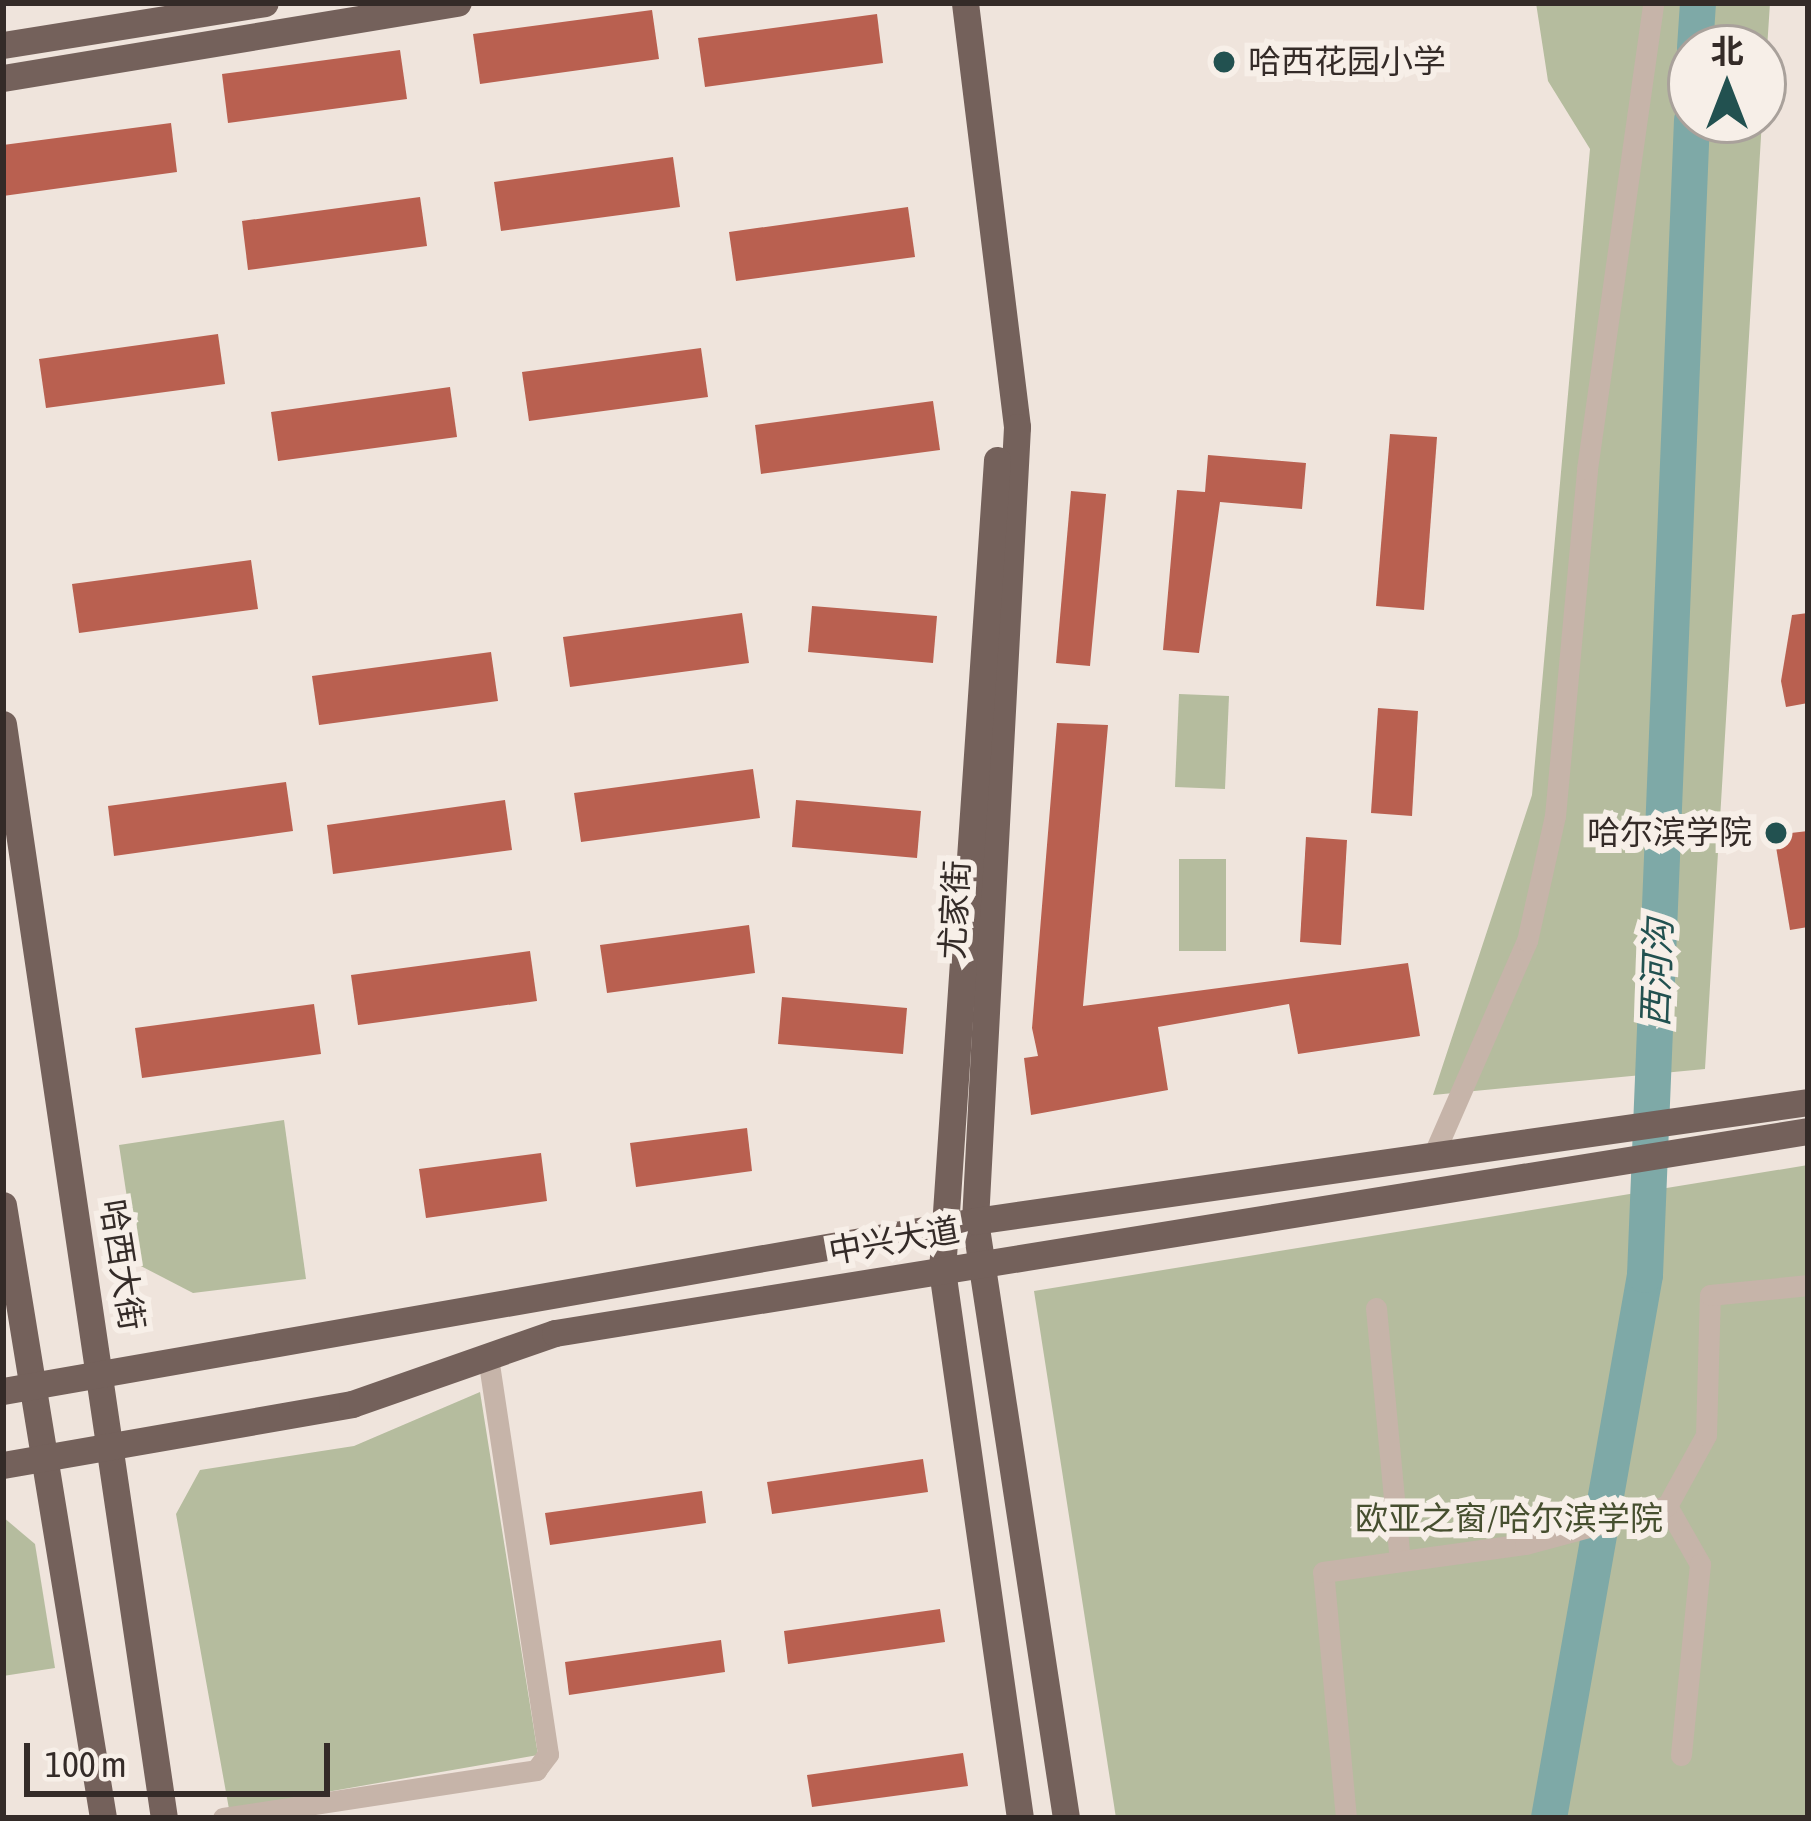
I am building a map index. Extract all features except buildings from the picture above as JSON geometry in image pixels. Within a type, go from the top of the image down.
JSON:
[{"type":"main road","points":[[3,45],[265,3]]},
{"type":"main road","points":[[3,78],[458,3]]},
{"type":"main road","name":"尤家街","points":[[947,3],[1000,428],[942,1270],[1020,1818]]},
{"type":"main road","name":"尤家街","points":[[965,3],[1017,427],[974,1221],[986,1261],[1066,1818]]},
{"type":"main road","name":"哈西大街","points":[[3,724],[164,1818]]},
{"type":"main road","name":"中兴大道","points":[[17,1389],[974,1221],[1796,1104]]},
{"type":"main road","name":"中兴大道","points":[[3,1465],[352,1404],[555,1333],[1801,1132]]},
{"type":"main road","points":[[3,1205],[17,1389],[44,1459],[103,1818]]},
{"type":"lane","points":[[1432,1158],[1527,941],[1555,816],[1587,469],[1653,3]]},
{"type":"lane","points":[[1346,1818],[1323,1572],[1525,1544],[1667,1506],[1706,1436],[1710,1295],[1808,1286]]},
{"type":"lane","points":[[1376,1308],[1400,1561]]},
{"type":"lane","points":[[224,1818],[536,1770],[548,1754],[488,1358]]},
{"type":"lane","points":[[1667,1506],[1700,1564],[1681,1755]]},
{"type":"green space","points":[[1536,3],[1770,3],[1769,24],[1667,24],[1667,144],[1761,144],[1705,1069],[1433,1095],[1532,795],[1590,149],[1548,81]]},
{"type":"green space","points":[[1179,694],[1229,696],[1225,789],[1175,787]]},
{"type":"green space","points":[[1179,859],[1226,859],[1226,951],[1179,951]]},
{"type":"green space","points":[[284,1120],[306,1279],[193,1293],[137,1264],[119,1145]]},
{"type":"green space","name":"欧亚之窗/哈尔滨学院","points":[[1808,1165],[1808,1818],[1116,1818],[1034,1291]]},
{"type":"green space","points":[[480,1392],[538,1755],[229,1809],[176,1514],[200,1470],[354,1446]]},
{"type":"green space","points":[[3,1517],[35,1544],[55,1668],[3,1676]]},
{"type":"waterway","name":"西河沟","points":[[1697,24],[1698,3]]},
{"type":"waterway","name":"西河沟","points":[[1549,1818],[1645,1275],[1691,144]]},
{"type":"place","name":"哈西花园小学","points":[[1224,62]]},
{"type":"place","name":"哈尔滨学院","points":[[1776,833]]}]
